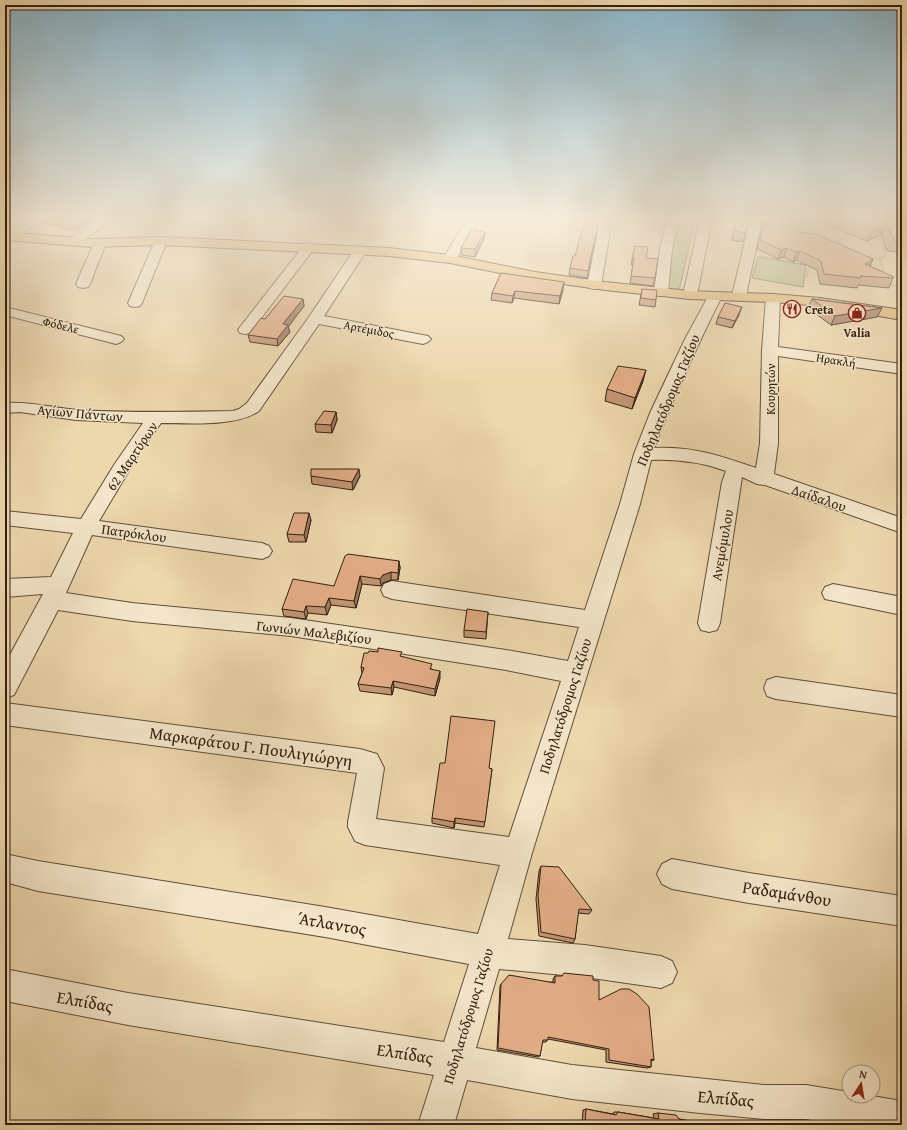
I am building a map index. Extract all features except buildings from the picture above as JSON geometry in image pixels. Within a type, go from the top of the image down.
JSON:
[{"type":"main road","points":[[513,272],[594,285],[715,296],[773,298],[834,304],[902,315]]},
{"type":"street","points":[[83,284],[88,272]]},
{"type":"street","points":[[135,303],[148,272]]},
{"type":"street","points":[[245,330],[289,272]]},
{"type":"street","name":"62 Μαρτύρων","points":[[5,687],[87,527],[131,452],[156,418],[233,416],[245,413],[261,397],[276,372],[315,319],[347,272]]},
{"type":"street","points":[[594,285],[596,272]]},
{"type":"street","points":[[661,292],[663,272]]},
{"type":"street","points":[[690,294],[695,272]]},
{"type":"street","points":[[739,296],[744,272]]},
{"type":"street","name":"Ποδηλατόδρομος Γαζίου","points":[[436,1125],[454,1061],[518,853],[630,504],[643,454],[659,413],[692,341],[715,296]]},
{"type":"street","name":"Κουρητών","points":[[764,479],[770,444],[770,350],[773,298]]},
{"type":"street","name":"Φόδελε","points":[[5,311],[116,339]]},
{"type":"street","name":"Αρτέμιδος","points":[[315,319],[423,339]]},
{"type":"street","name":"Ηρακλή","points":[[770,350],[902,370]]},
{"type":"street","name":"Αγίων Πάντων","points":[[5,408],[20,407],[76,415],[156,418]]},
{"type":"street","name":"Δαίδαλου","points":[[643,454],[672,453],[697,456],[717,461],[764,479],[902,526]]},
{"type":"street","name":"Ανεμόμυλου","points":[[709,623],[731,482],[736,469]]},
{"type":"street","name":"Πατρόκλου","points":[[5,518],[87,527],[262,551]]},
{"type":"street","name":"Γωνιών Μαλεβιζίου","points":[[5,588],[54,593],[132,612],[291,627],[452,651],[576,673]]},
{"type":"street","points":[[392,590],[457,601],[560,614],[592,620]]},
{"type":"street","points":[[833,593],[902,606]]},
{"type":"street","points":[[776,688],[902,706]]},
{"type":"street","name":"Μαρκαράτου Γ. Πουλιγιώργη","points":[[5,714],[368,763],[371,768],[362,822],[362,827],[365,831],[518,853]]},
{"type":"street","name":"Άτλαντος","points":[[5,868],[38,876],[325,922],[488,952],[585,961],[661,972]]},
{"type":"street","name":"Ραδαμάνθου","points":[[672,874],[749,888],[902,911]]},
{"type":"street","name":"Ελπίδας","points":[[5,985],[128,1009],[454,1061],[572,1082],[764,1102],[806,1102],[902,1119]]},
{"type":"path","points":[[806,276],[807,272]]},
{"type":"path","points":[[886,283],[902,287]]},
{"type":"green space","points":[[668,272],[683,272],[679,291],[664,290]]},
{"type":"green space","points":[[754,272],[805,272],[803,287],[752,278]]},
{"type":"place","name":"Creta","points":[[792,309]]},
{"type":"place","name":"Valia","points":[[857,313]]}]
